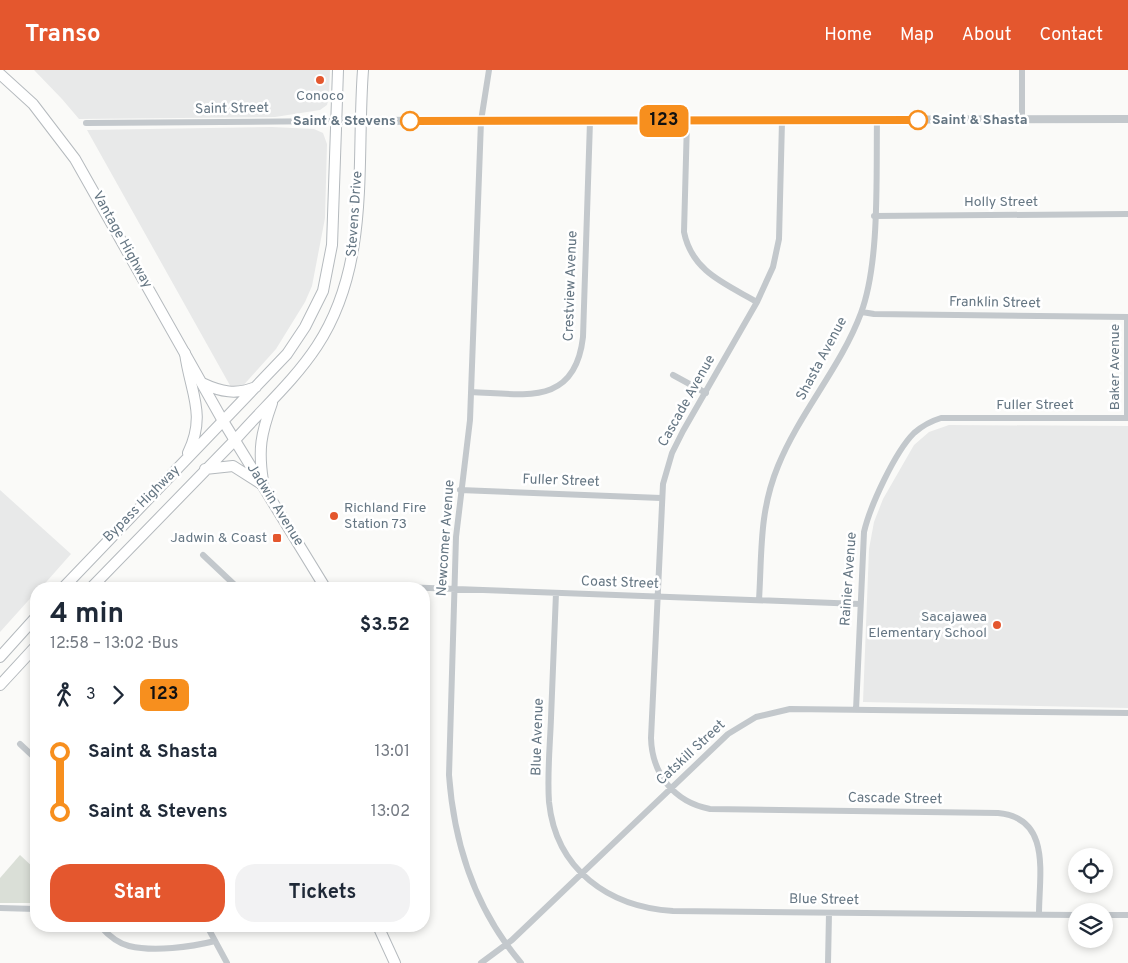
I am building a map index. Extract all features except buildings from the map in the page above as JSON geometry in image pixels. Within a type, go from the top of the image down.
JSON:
[{"type":"main road","name":"Stevens Drive","points":[[223,421],[287,354],[302,333],[318,302],[326,279],[332,245],[338,70]]},
{"type":"main road","name":"Stevens Drive","points":[[235,440],[317,347],[334,318],[346,286],[356,242],[363,70]]},
{"type":"main road","name":"Vantage Highway","points":[[0,74],[33,104],[75,159],[223,421]]},
{"type":"main road","points":[[182,463],[196,436],[198,418],[185,353]]},
{"type":"main road","points":[[202,383],[228,392],[237,392],[257,386]]},
{"type":"main road","points":[[264,485],[259,458],[260,439],[274,398]]},
{"type":"main road","name":"Bypass Highway","points":[[69,582],[223,421]]},
{"type":"main road","name":"Jadwin Avenue","points":[[223,421],[322,582]]},
{"type":"main road","name":"Bypass Highway","points":[[97,582],[235,440]]},
{"type":"main road","points":[[204,470],[233,466],[264,485]]},
{"type":"main road","points":[[0,657],[30,624]]},
{"type":"main road","points":[[0,685],[30,652]]},
{"type":"main road","points":[[381,932],[395,963]]},
{"type":"street","name":"Newcomer Avenue","points":[[489,70],[481,121],[470,420],[460,490],[448,753],[451,801],[460,846],[473,885],[486,912],[506,945],[521,963]]},
{"type":"street","points":[[1022,70],[1022,120]]},
{"type":"street","name":"Saint Street","points":[[86,123],[336,120],[782,121],[1128,119]]},
{"type":"street","name":"Shasta Avenue","points":[[758,600],[762,520],[778,465],[849,339],[862,312],[870,271],[877,120]]},
{"type":"street","name":"Crestview Avenue","points":[[471,392],[544,392],[565,380],[578,363],[583,337],[590,121]]},
{"type":"street","points":[[687,121],[684,232],[687,246],[701,268],[757,302]]},
{"type":"street","name":"Cascade Avenue","points":[[671,789],[660,774],[652,750],[660,498],[672,453],[757,302],[774,267],[779,239],[782,121]]},
{"type":"street","name":"Holly Street","points":[[874,216],[1128,214]]},
{"type":"street","name":"Franklin Street","points":[[862,312],[874,314],[1128,317]]},
{"type":"street","name":"Baker Avenue","points":[[1127,418],[1128,317]]},
{"type":"street","points":[[673,375],[706,392]]},
{"type":"street","name":"Fuller Street","points":[[941,418],[1127,418]]},
{"type":"street","name":"Rainier Avenue","points":[[856,710],[864,532],[872,503],[907,442],[922,426],[941,418]]},
{"type":"street","name":"Fuller Street","points":[[460,490],[660,498]]},
{"type":"street","points":[[203,555],[232,582]]},
{"type":"street","name":"Coast Street","points":[[430,590],[860,604]]},
{"type":"street","name":"Blue Avenue","points":[[556,593],[549,803],[558,839],[567,855],[582,873]]},
{"type":"street","name":"Catskill Street","points":[[481,963],[506,945],[728,734],[756,717],[781,710],[1128,713]]},
{"type":"street","points":[[20,744],[30,753]]},
{"type":"street","name":"Cascade Street","points":[[671,789],[684,801],[710,809],[998,813],[1018,817],[1031,829],[1039,846],[1038,914]]},
{"type":"street","name":"Blue Street","points":[[582,873],[609,895],[649,909],[828,913],[1068,915]]},
{"type":"street","points":[[0,908],[30,909]]},
{"type":"street","points":[[828,913],[828,963]]},
{"type":"street","points":[[1113,915],[1128,915]]},
{"type":"street","points":[[107,932],[118,942],[134,947],[186,947],[216,942]]},
{"type":"street","points":[[210,932],[227,963]]},
{"type":"shaded area","points":[[34,70],[330,70],[329,97],[327,105],[320,110],[275,117],[79,119]]},
{"type":"shaded area","points":[[272,127],[314,129],[323,133],[327,144],[325,218],[312,286],[305,302],[276,349],[240,389],[232,389],[87,130]]},
{"type":"shaded area","name":"Sacajawea Elementary School","points":[[949,425],[1128,426],[1128,708],[863,702],[869,549],[874,522],[883,499],[914,445],[929,432]]},
{"type":"shaded area","points":[[0,490],[71,554],[46,582],[30,582],[30,599],[0,632]]},
{"type":"shaded area","points":[[20,855],[30,864],[30,903],[0,903],[0,878]]},
{"type":"bus line","name":"123","points":[[410,121],[918,120]]},
{"type":"place","name":"Conoco","points":[[320,80]]},
{"type":"place","name":"Saint & Shasta","points":[[918,120]]},
{"type":"place","name":"Saint & Stevens","points":[[410,121]]},
{"type":"place","name":"Richland Fire Station 73","points":[[334,516]]},
{"type":"place","name":"Jadwin & Coast","points":[[277,538]]},
{"type":"place","name":"Sacajawea Elementary School","points":[[997,625]]}]
